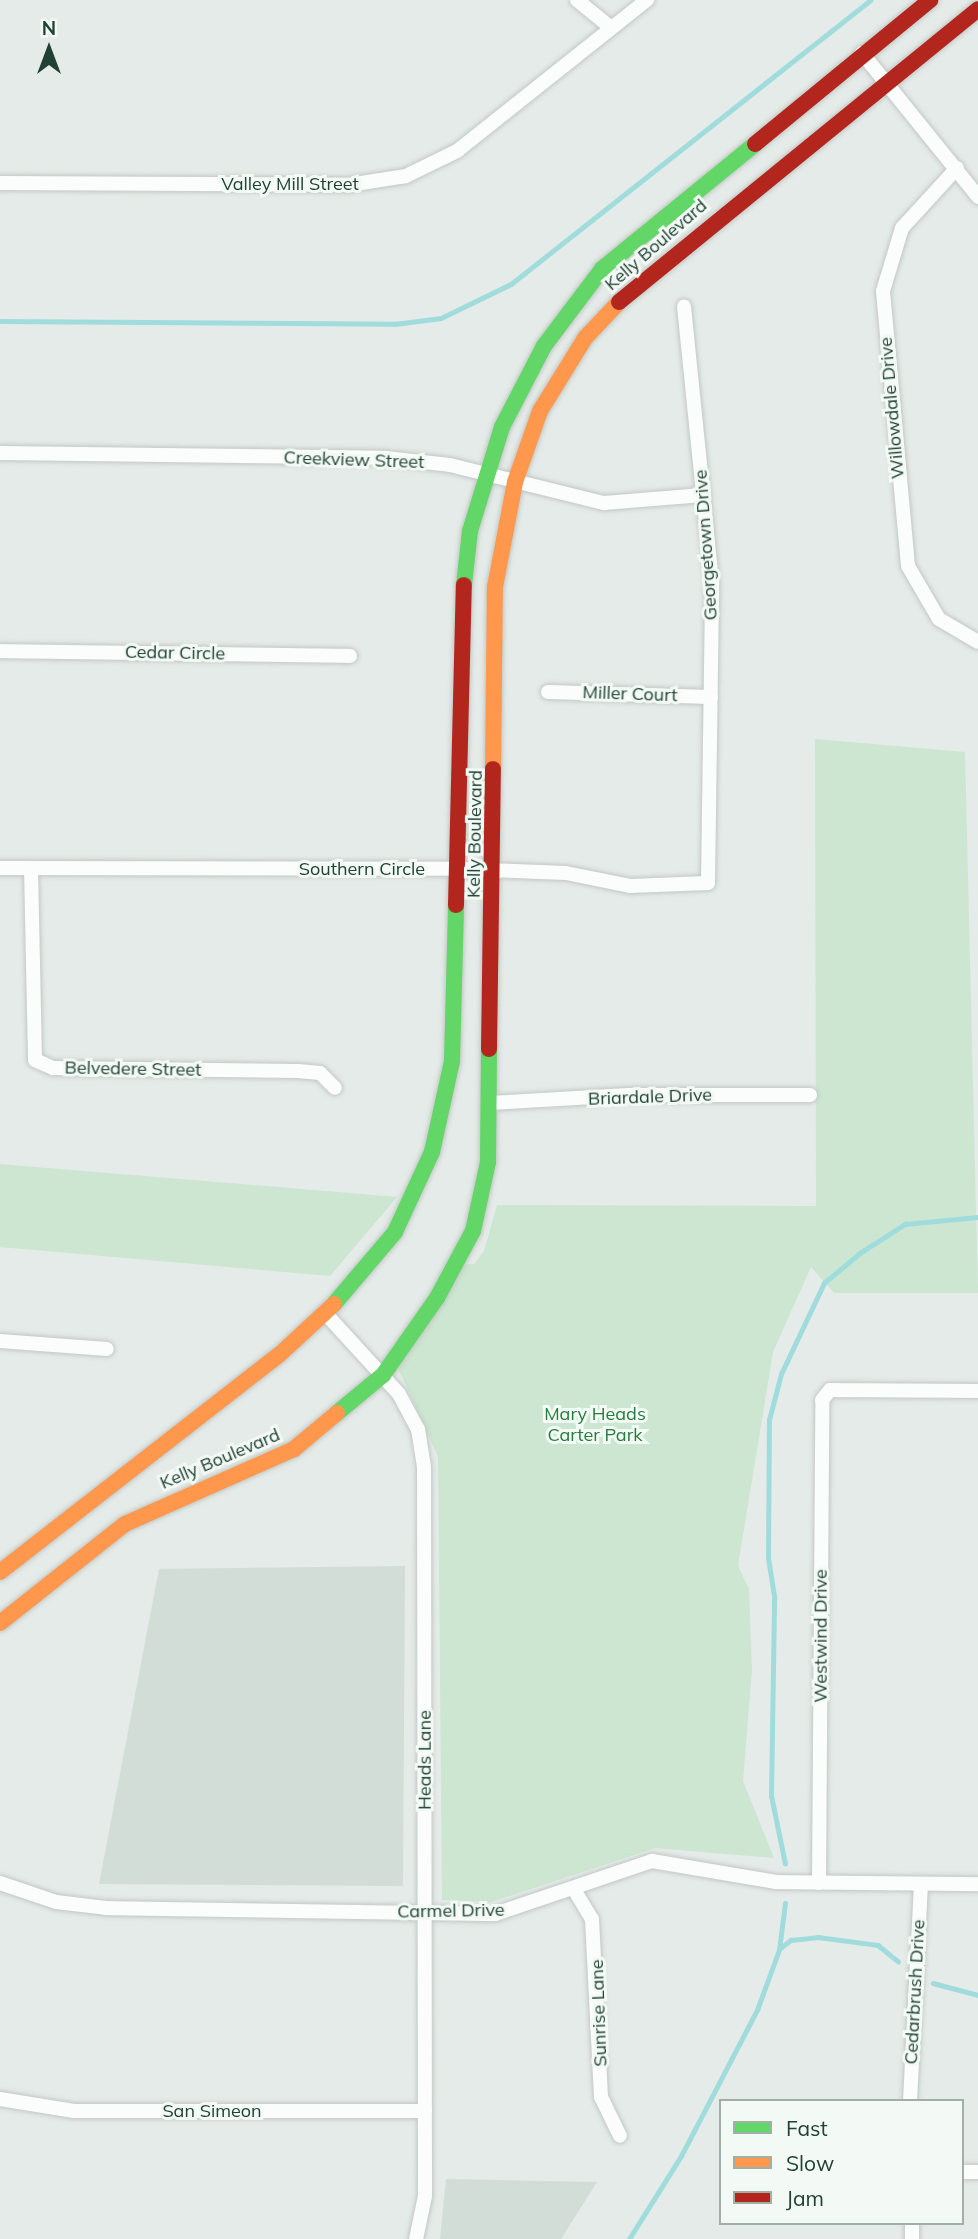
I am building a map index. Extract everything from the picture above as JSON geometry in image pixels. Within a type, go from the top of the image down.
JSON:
[{"type":"main road","name":"Kelly Boulevard","points":[[0,1572],[326,1314],[395,1232],[432,1152],[452,1061],[461,869],[464,585],[485,473],[544,346],[602,269],[862,53],[930,0]]},
{"type":"main road","name":"Kelly Boulevard","points":[[1,1621],[125,1524],[294,1448],[383,1375],[437,1298],[473,1231],[488,1162],[494,870],[495,587],[514,482],[540,411],[585,338],[616,304],[978,9]]},
{"type":"street","points":[[577,0],[610,27]]},
{"type":"street","name":"Valley Mill Street","points":[[0,183],[348,186],[406,176],[466,144],[647,0]]},
{"type":"street","points":[[862,53],[978,197]]},
{"type":"street","name":"Willowdale Drive","points":[[957,168],[902,228],[883,291],[908,566],[939,619],[978,642]]},
{"type":"street","name":"Georgetown Drive","points":[[684,306],[712,582],[709,869]]},
{"type":"street","name":"Creekview Street","points":[[0,453],[385,458],[485,473],[604,503],[703,495]]},
{"type":"street","name":"Cedar Circle","points":[[0,651],[350,656]]},
{"type":"street","name":"Miller Court","points":[[548,692],[711,696]]},
{"type":"street","name":"Southern Circle","points":[[0,868],[461,869],[681,888],[708,883],[709,869]]},
{"type":"street","name":"Belvedere Street","points":[[32,868],[35,1060],[53,1068],[299,1071],[320,1073],[335,1088]]},
{"type":"street","name":"Briardale Drive","points":[[490,1103],[628,1094],[810,1095]]},
{"type":"street","name":"Heads Lane","points":[[326,1314],[383,1375],[418,1429],[424,1468],[425,2196],[416,2239]]},
{"type":"street","points":[[0,1341],[107,1349]]},
{"type":"street","name":"Westwind Drive","points":[[819,1883],[826,1391],[978,1391]]},
{"type":"street","name":"Carmel Drive","points":[[0,1883],[56,1902],[106,1908],[495,1914],[575,1891],[652,1861],[819,1883],[978,1884]]},
{"type":"street","name":"Cedarbrush Drive","points":[[911,2099],[921,1884]]},
{"type":"street","name":"Sunrise Lane","points":[[575,1891],[592,1919],[596,1945],[601,2098],[620,2136]]},
{"type":"street","name":"San Simeon","points":[[0,2099],[74,2111],[425,2111]]},
{"type":"shaded area","points":[[405,1566],[403,1886],[99,1884],[159,1569]]},
{"type":"shaded area","points":[[446,2179],[597,2182],[561,2239],[440,2239]]},
{"type":"green space","name":"Mary Heads Carter Park","points":[[815,739],[965,752],[978,1293],[834,1293],[811,1267],[773,1352],[738,1566],[749,1589],[752,1670],[743,1781],[774,1858],[655,1848],[491,1902],[442,1900],[438,1457],[398,1368],[460,1265],[474,1264],[484,1251],[497,1205],[816,1206]]},
{"type":"green space","points":[[0,1164],[397,1197],[330,1276],[0,1247]]},
{"type":"waterway","points":[[0,321],[395,324],[441,318],[511,284],[870,0]]},
{"type":"waterway","points":[[785,1864],[771,1796],[774,1596],[768,1557],[769,1420],[781,1374],[824,1283],[860,1253],[905,1224],[978,1217]]},
{"type":"waterway","points":[[629,2239],[681,2156],[757,2010],[779,1950],[785,1903]]},
{"type":"waterway","points":[[779,1949],[791,1940],[818,1937],[878,1945],[898,1961]]},
{"type":"waterway","points":[[933,1983],[978,1995]]},
{"type":"traffic: fast","points":[[464,585],[470,531],[502,427],[544,346],[602,269],[755,144]]},
{"type":"traffic: fast","points":[[334,1304],[395,1232],[432,1152],[452,1061],[456,905]]},
{"type":"traffic: fast","points":[[337,1413],[383,1375],[437,1298],[473,1231],[488,1162],[489,1049]]},
{"type":"traffic: slow","points":[[493,769],[495,587],[515,482],[540,411],[585,338],[619,302]]},
{"type":"traffic: slow","points":[[0,1572],[279,1355],[334,1304]]},
{"type":"traffic: slow","points":[[0,1623],[125,1524],[294,1449],[337,1413]]},
{"type":"traffic: jam","points":[[755,144],[930,0]]},
{"type":"traffic: jam","points":[[619,302],[978,9]]},
{"type":"traffic: jam","points":[[456,905],[464,585]]},
{"type":"traffic: jam","points":[[489,1049],[493,769]]}]
